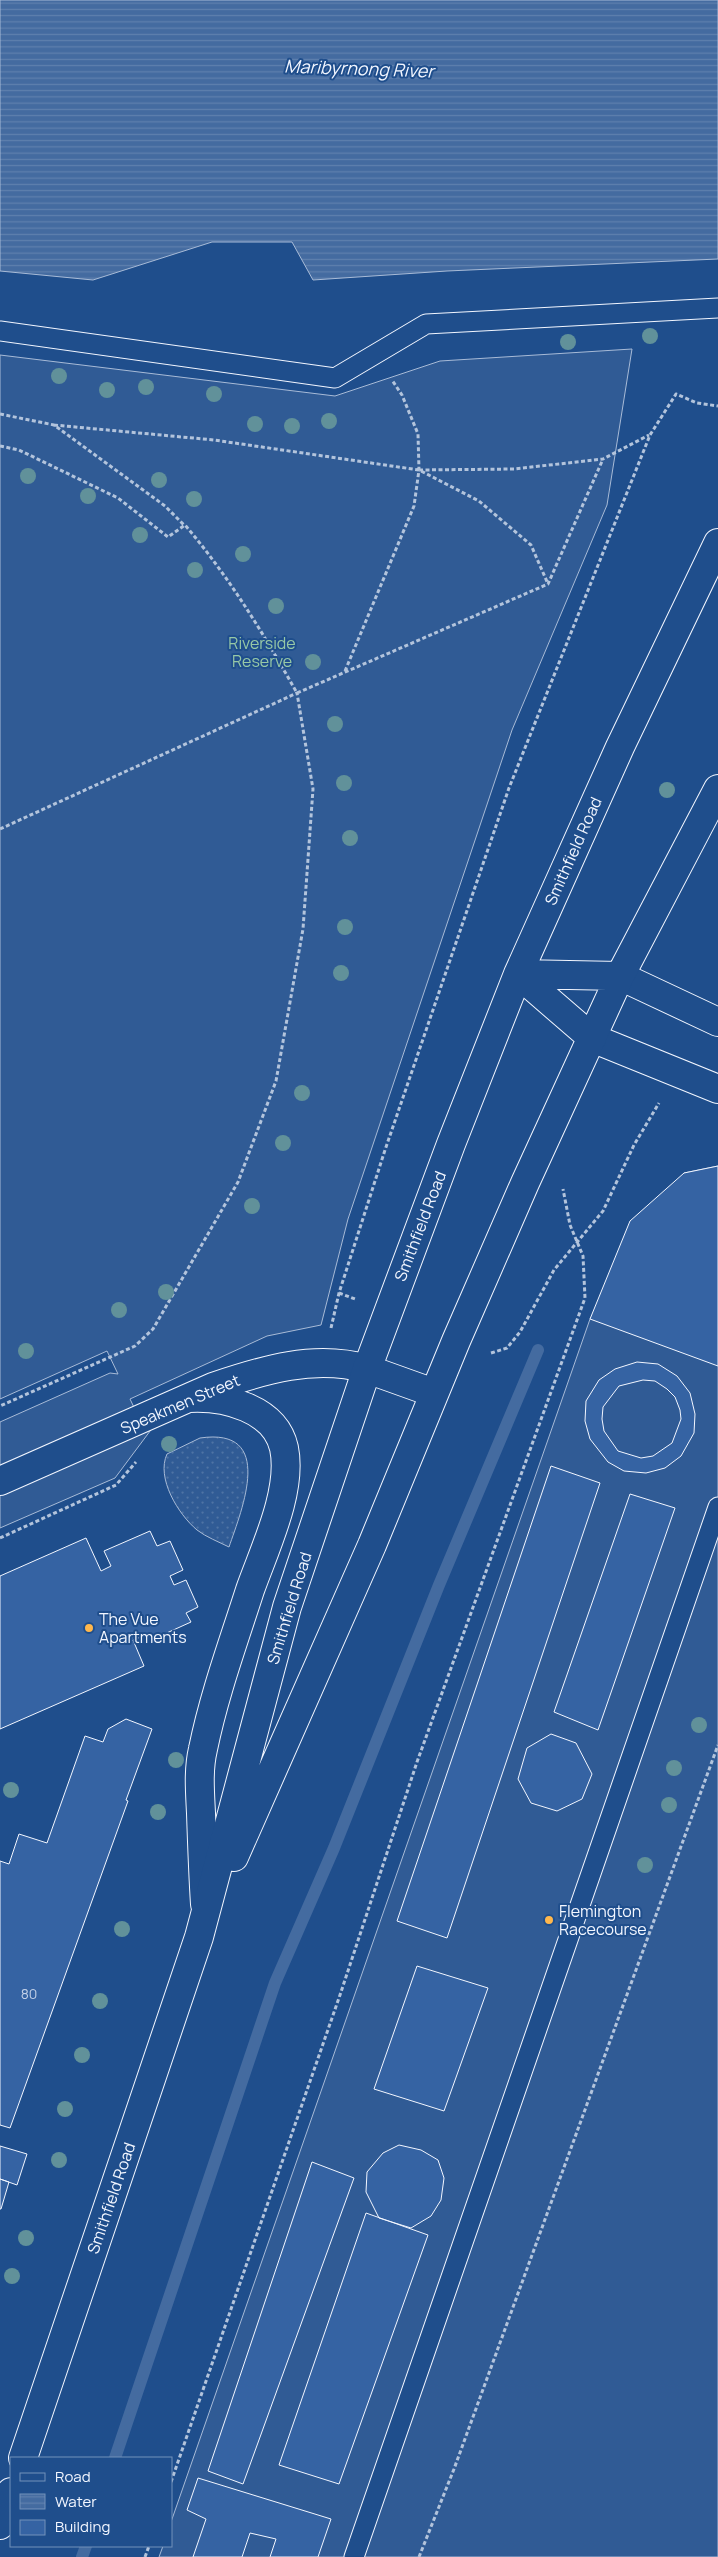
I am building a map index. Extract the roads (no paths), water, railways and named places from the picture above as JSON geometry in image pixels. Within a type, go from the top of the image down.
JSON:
[{"type":"main road","name":"Smithfield Road","points":[[23,2457],[202,1926],[287,1607],[367,1369],[451,1144],[518,974],[620,747],[718,543]]},
{"type":"main road","name":"Smithfield Road","points":[[202,1926],[372,1544],[434,1393],[543,1145],[620,976],[718,789]]},
{"type":"main road","points":[[518,974],[620,976],[718,1022]]},
{"type":"main road","points":[[518,974],[592,1038],[718,1089]]},
{"type":"main road","name":"Speakmen Street","points":[[0,1481],[241,1377],[292,1365],[319,1362],[367,1369],[434,1393]]},
{"type":"main road","points":[[189,1398],[221,1399],[259,1414],[270,1422],[279,1434],[286,1464],[279,1504],[215,1694],[202,1752],[200,1780],[202,1926]]},
{"type":"main road","points":[[0,2525],[10,2495]]},
{"type":"lane","points":[[0,331],[335,378],[426,324],[718,308]]},
{"type":"lane","points":[[354,2557],[718,1507]]},
{"type":"water","name":"Maribyrnong River","points":[[0,0],[718,0],[718,259],[447,271],[313,280],[292,242],[212,242],[93,280],[0,271]]},
{"type":"waterway","points":[[115,2457],[275,1983],[334,1848],[439,1585],[538,1350]]},
{"type":"waterway","points":[[82,2557],[86,2547]]},
{"type":"place","name":"The Vue Apartments","points":[[89,1628]]},
{"type":"place","name":"Flemington Racecourse","points":[[549,1920]]},
{"type":"park label","name":"Riverside Reserve","points":[[262,652]]}]
